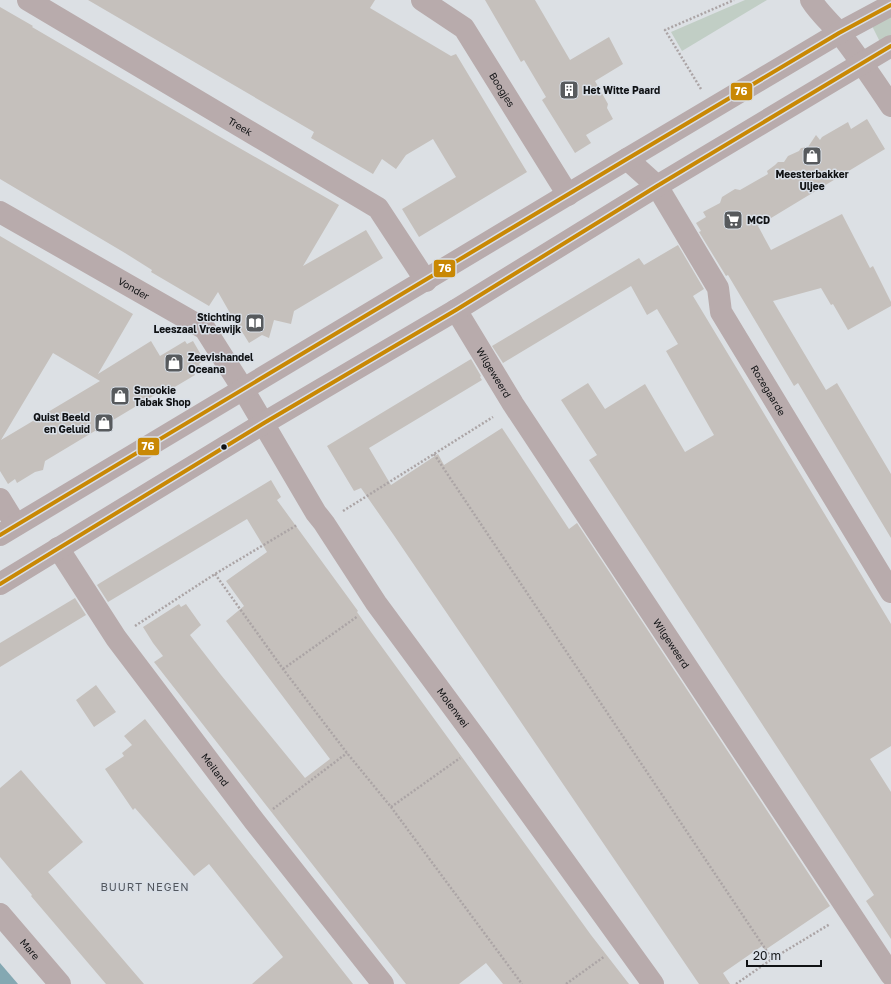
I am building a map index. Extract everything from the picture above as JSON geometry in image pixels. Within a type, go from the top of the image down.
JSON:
[{"type":"street","name":"Treek","points":[[28,0],[378,208],[426,281]]},
{"type":"street","name":"Boogjes","points":[[422,0],[464,28],[568,195]]},
{"type":"street","points":[[811,0],[863,63],[891,106]]},
{"type":"street","points":[[0,499],[8,530],[426,281],[627,159],[839,33],[891,5]]},
{"type":"street","points":[[0,584],[264,423],[456,310],[656,186],[891,46]]},
{"type":"street","name":"Rozegaarde","points":[[627,159],[656,186],[718,288],[721,312],[891,592]]},
{"type":"street","name":"Vonder","points":[[0,212],[205,329],[264,423]]},
{"type":"street","name":"Wilgeweerd","points":[[456,310],[513,404],[891,975]]},
{"type":"street","name":"Molenwei","points":[[264,423],[320,518],[376,603],[480,744],[652,984]]},
{"type":"street","name":"Meiland","points":[[58,548],[116,638],[255,822],[383,984]]},
{"type":"street","name":"Mare","points":[[0,914],[60,984]]},
{"type":"path","points":[[712,109],[685,60],[665,30],[734,0]]},
{"type":"path","points":[[116,638],[216,574],[434,454],[513,404]]},
{"type":"path","points":[[434,454],[772,959]]},
{"type":"path","points":[[216,574],[283,669],[390,807],[522,984]]},
{"type":"path","points":[[283,669],[376,603]]},
{"type":"path","points":[[390,807],[480,744]]},
{"type":"path","points":[[255,822],[347,753]]},
{"type":"path","points":[[736,984],[772,959],[849,912]]},
{"type":"path","points":[[566,984],[623,944]]},
{"type":"shaded area","points":[[745,0],[767,0],[682,51],[671,32]]},
{"type":"shaded area","points":[[891,13],[891,36],[880,42],[871,24]]},
{"type":"water","points":[[0,963],[18,984],[0,984]]},
{"type":"building","points":[[88,0],[375,0],[370,8],[451,56],[456,54],[527,172],[419,237],[402,209],[456,177],[433,139],[406,155],[396,169],[382,159],[373,174],[311,138],[314,132]]},
{"type":"building","points":[[485,0],[535,0],[570,60],[609,37],[623,64],[595,81],[608,104],[607,108],[613,119],[586,135],[591,143],[575,153],[542,100],[546,97],[524,60],[521,62]]},
{"type":"building","points":[[0,7],[215,134],[339,205],[303,266],[366,230],[383,258],[294,311],[291,324],[274,320],[269,338],[262,335],[249,343],[236,322],[225,316],[230,313],[218,292],[209,306],[151,272],[152,270],[125,253],[0,179]]},
{"type":"building","points":[[867,119],[885,149],[758,226],[771,250],[842,214],[870,268],[873,266],[891,302],[891,306],[848,330],[833,304],[831,305],[821,288],[773,301],[826,390],[837,383],[891,474],[891,538],[798,383],[794,386],[728,275],[726,276],[699,232],[701,231],[696,223],[706,217],[703,212],[720,203],[722,197],[735,189],[740,190],[768,174],[767,171],[778,162],[784,162],[788,156],[799,151],[801,148],[808,147],[816,135],[820,140],[822,137],[848,122],[851,129]]},
{"type":"building","points":[[0,236],[133,314],[98,374],[151,341],[160,356],[185,341],[187,344],[193,341],[204,360],[199,364],[201,367],[193,372],[195,375],[168,391],[163,390],[45,461],[43,470],[35,472],[17,483],[15,479],[8,484],[0,471]],"holes":[[[53,353],[100,381],[1,440]]]},
{"type":"building","points":[[678,245],[704,289],[693,296],[891,624],[891,746],[870,759],[891,792],[891,939],[866,901],[874,895],[589,460],[597,455],[561,400],[588,383],[605,409],[645,384],[685,452],[714,435],[666,351],[678,344],[657,309],[647,315],[631,286],[503,363],[492,346],[639,258],[644,265]]},
{"type":"building","points":[[471,359],[482,380],[369,448],[391,485],[438,454],[444,465],[502,428],[569,529],[577,523],[830,906],[765,950],[762,946],[723,973],[730,984],[699,984],[393,534],[361,488],[354,491],[327,446]]},
{"type":"building","points":[[271,480],[281,497],[277,500],[591,935],[629,984],[503,984],[486,963],[459,984],[406,984],[154,662],[163,656],[143,627],[179,604],[181,607],[186,604],[201,625],[190,635],[305,778],[330,759],[226,621],[244,606],[226,581],[267,552],[247,519],[108,602],[97,585]]},
{"type":"building","points":[[75,598],[86,615],[0,667],[0,643]]},
{"type":"building","points":[[96,685],[116,712],[94,727],[76,700]]},
{"type":"building","points":[[145,719],[353,984],[252,984],[283,957],[209,864],[194,876],[135,808],[133,810],[105,769],[124,756],[122,753],[132,745],[124,736]]},
{"type":"building","points":[[21,770],[83,842],[48,872],[144,984],[106,984],[0,857],[0,788]]},
{"type":"transit line","name":"76","points":[[0,535],[627,159],[839,33],[891,5]]},
{"type":"transit line","name":"76","points":[[0,584],[264,423],[456,310],[657,186],[891,46]]},
{"type":"place","name":"Het Witte Paard","points":[[569,90]]},
{"type":"place","name":"Meesterbakker Uljee","points":[[812,156]]},
{"type":"place","name":"MCD","points":[[733,220]]},
{"type":"place","name":"Stichting Leeszaal Vreewijk","points":[[255,323]]},
{"type":"place","name":"Zeevishandel Oceana","points":[[174,363]]},
{"type":"place","name":"Smookie Tabak Shop","points":[[120,396]]},
{"type":"place","name":"Quist Beeld en Geluid","points":[[104,423]]},
{"type":"district","name":"BUURT NEGEN","points":[[145,887]]}]
